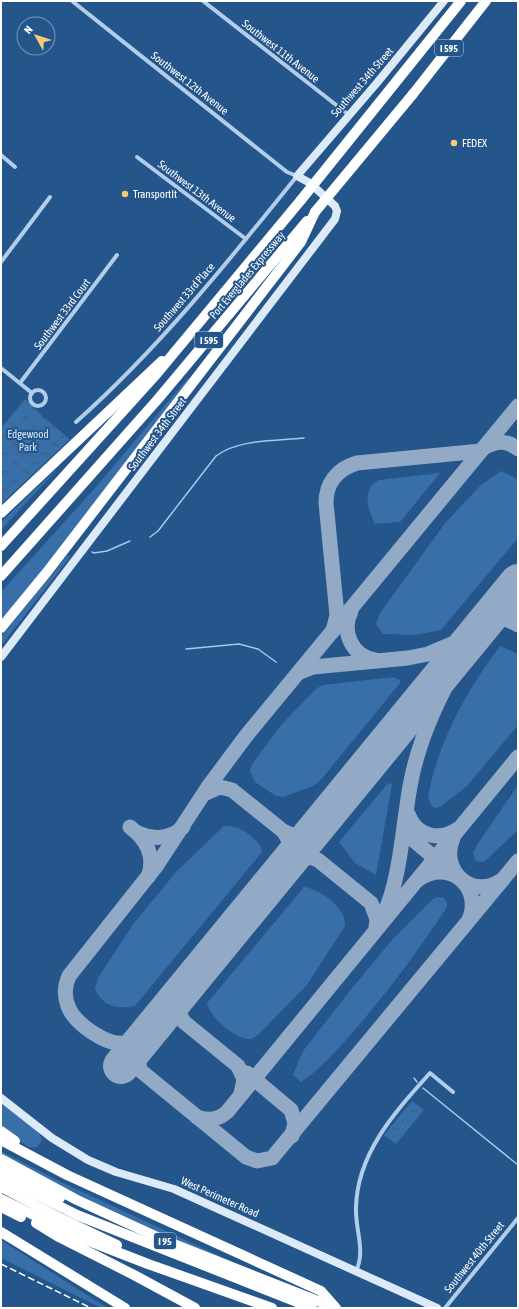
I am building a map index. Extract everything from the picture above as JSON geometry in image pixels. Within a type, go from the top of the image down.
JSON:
[{"type":"highway","name":"Port Everglades Expressway","points":[[1,546],[180,346],[301,200],[460,1]]},
{"type":"highway","name":"Port Everglades Expressway","points":[[1,576],[158,399],[413,94],[486,1]]},
{"type":"highway","points":[[1,628],[52,566],[301,242],[315,212]]},
{"type":"highway","points":[[1,513],[151,370],[180,346]]},
{"type":"highway","points":[[1,1132],[67,1175]]},
{"type":"highway","points":[[1,1140],[67,1175],[322,1291],[336,1308]]},
{"type":"highway","name":"I 95","points":[[1,1159],[77,1200],[166,1241],[336,1308]]},
{"type":"highway","points":[[1,1167],[149,1244]]},
{"type":"highway","points":[[1,1177],[77,1215],[312,1308]]},
{"type":"highway","points":[[1,1187],[112,1243],[168,1265],[186,1278]]},
{"type":"highway","points":[[1,1199],[76,1236],[186,1278],[272,1308]]},
{"type":"highway","points":[[1,1207],[134,1264],[258,1308]]},
{"type":"highway","points":[[36,1223],[56,1236],[134,1275],[195,1308]]},
{"type":"highway","points":[[1,1232],[125,1308]]},
{"type":"street","name":"Southwest 12th Avenue","points":[[72,1],[287,172],[297,176]]},
{"type":"street","name":"Southwest 11th Avenue","points":[[202,1],[349,115]]},
{"type":"street","name":"Southwest 34th Street","points":[[1,657],[331,224],[337,214],[335,206],[310,183],[297,176],[444,1]]},
{"type":"street","points":[[1,155],[15,167]]},
{"type":"street","name":"Southwest 13th Avenue","points":[[137,156],[246,239]]},
{"type":"street","name":"Southwest 33rd Place","points":[[76,422],[103,398],[143,358],[246,239],[297,176]]},
{"type":"street","points":[[1,262],[50,197]]},
{"type":"street","name":"Southwest 33rd Court","points":[[20,383],[117,255]]},
{"type":"street","points":[[1,368],[32,393]]},
{"type":"street","points":[[37,390],[44,392],[47,397],[45,402],[39,406],[34,404],[30,398],[32,393],[37,390]]},
{"type":"street","points":[[356,1271],[360,1261],[361,1251],[357,1227],[356,1204],[365,1161],[383,1130],[430,1073],[453,1092]]},
{"type":"street","name":"West Perimeter Road","points":[[1,1098],[52,1138],[88,1160],[116,1172],[158,1182],[438,1308]]},
{"type":"street","name":"Southwest 40th Street","points":[[445,1308],[518,1218]]},
{"type":"green space","points":[[188,378],[190,380],[95,505],[1,621],[1,592],[95,488]]},
{"type":"green space","name":"Edgewood Park","points":[[25,399],[43,417],[70,439],[1,504],[1,428]]},
{"type":"green space","points":[[63,463],[1,530],[1,522]]},
{"type":"green space","points":[[501,471],[518,479],[518,538],[441,630],[415,635],[383,634],[376,624],[380,613],[446,522],[481,485]]},
{"type":"green space","points":[[440,473],[400,522],[375,524],[368,506],[368,494],[373,484],[379,480]]},
{"type":"green space","points":[[68,555],[70,556],[67,561],[1,646],[1,637]]},
{"type":"green space","points":[[500,646],[518,654],[518,725],[467,786],[440,807],[434,808],[428,797],[446,736],[465,698]]},
{"type":"green space","points":[[393,677],[400,680],[400,683],[320,781],[313,786],[283,797],[276,796],[255,782],[250,771],[252,764],[281,725],[317,688],[324,685]]},
{"type":"green space","points":[[388,783],[392,784],[376,875],[355,863],[339,842]]},
{"type":"green space","points":[[518,785],[518,830],[483,862],[476,861],[473,853],[477,845]]},
{"type":"green space","points":[[224,826],[241,829],[253,837],[261,847],[262,852],[135,1006],[117,1007],[106,1003],[98,995],[95,989],[98,978],[134,923],[176,872]]},
{"type":"green space","points":[[304,887],[317,891],[331,900],[342,913],[345,926],[307,985],[261,1032],[250,1039],[242,1038],[229,1031],[217,1020],[212,1014],[207,1003]]},
{"type":"green space","points":[[437,897],[444,898],[447,902],[447,907],[402,971],[366,1017],[341,1045],[322,1065],[301,1082],[293,1075],[303,1051],[391,941],[433,899]]},
{"type":"green space","points":[[412,1101],[424,1110],[396,1144],[384,1135]]},
{"type":"green space","points":[[1,1103],[38,1131],[42,1140],[36,1148],[28,1147],[1,1127]]},
{"type":"green space","points":[[1,1151],[59,1181],[237,1264],[206,1254],[146,1230],[116,1216],[1,1157]]},
{"type":"green space","points":[[1,1240],[108,1308],[101,1308],[1,1258]]},
{"type":"waterway","points":[[150,537],[158,531],[216,456],[225,450],[235,446],[258,442],[304,438]]},
{"type":"waterway","points":[[92,552],[107,551],[130,541]]},
{"type":"waterway","points":[[186,649],[239,644],[258,649],[276,662]]},
{"type":"waterway","points":[[414,1078],[417,1082]]},
{"type":"waterway","points":[[423,1088],[518,1165]]},
{"type":"taxiway","points":[[154,1026],[141,1037],[125,1043],[117,1043],[100,1037],[84,1026],[71,1013],[66,998],[69,976],[157,865],[208,787],[246,736],[518,406]]},
{"type":"taxiway","points":[[485,447],[502,442],[510,444],[518,449]]},
{"type":"taxiway","points":[[333,631],[337,615],[326,503],[328,489],[338,473],[357,463],[481,451]]},
{"type":"taxiway","points":[[510,592],[508,610],[509,614],[518,625]]},
{"type":"taxiway","points":[[351,611],[347,627],[351,642],[360,654],[375,660]]},
{"type":"taxiway","points":[[486,621],[503,618],[517,624]]},
{"type":"taxiway","points":[[300,672],[313,667],[408,658],[428,654],[459,641],[484,624]]},
{"type":"taxiway","points":[[384,914],[390,900],[398,867],[408,797],[415,762],[427,726],[470,641]]},
{"type":"taxiway","points":[[197,1117],[213,1119],[220,1117],[227,1112],[518,757]]},
{"type":"taxiway","points":[[204,794],[220,787],[232,790],[283,831],[290,845],[288,858],[283,867]]},
{"type":"taxiway","points":[[408,814],[417,827],[422,832],[429,835],[443,835],[458,829]]},
{"type":"taxiway","points":[[405,821],[411,838],[442,864]]},
{"type":"taxiway","points":[[283,831],[297,835],[318,826]]},
{"type":"taxiway","points":[[130,827],[141,837],[148,849],[151,862],[148,877]]},
{"type":"taxiway","points":[[138,833],[150,837],[162,837],[173,834],[183,827]]},
{"type":"taxiway","points":[[453,838],[450,850],[451,861],[454,871],[461,879],[480,887],[491,886],[502,880]]},
{"type":"taxiway","points":[[280,872],[298,858],[306,856],[318,860],[371,903],[377,919],[376,928]]},
{"type":"taxiway","points":[[147,1035],[139,1048],[137,1056],[141,1071],[246,1157],[257,1161],[272,1158],[518,861]]},
{"type":"taxiway","points":[[419,879],[430,873],[441,872],[452,874],[460,879],[467,887],[471,897],[472,908],[469,920]]},
{"type":"taxiway","points":[[184,989],[180,997],[179,1005],[181,1018],[238,1066],[244,1079],[241,1094]]},
{"type":"taxiway","points":[[247,1073],[291,1110],[295,1123],[292,1136]]},
{"type":"runway","points":[[121,1066],[518,582]]},
{"type":"railway","points":[[1,1264],[91,1308]]},
{"type":"place","name":"FEDEX","points":[[454,143]]},
{"type":"place","name":"TransportIt","points":[[125,194]]}]
